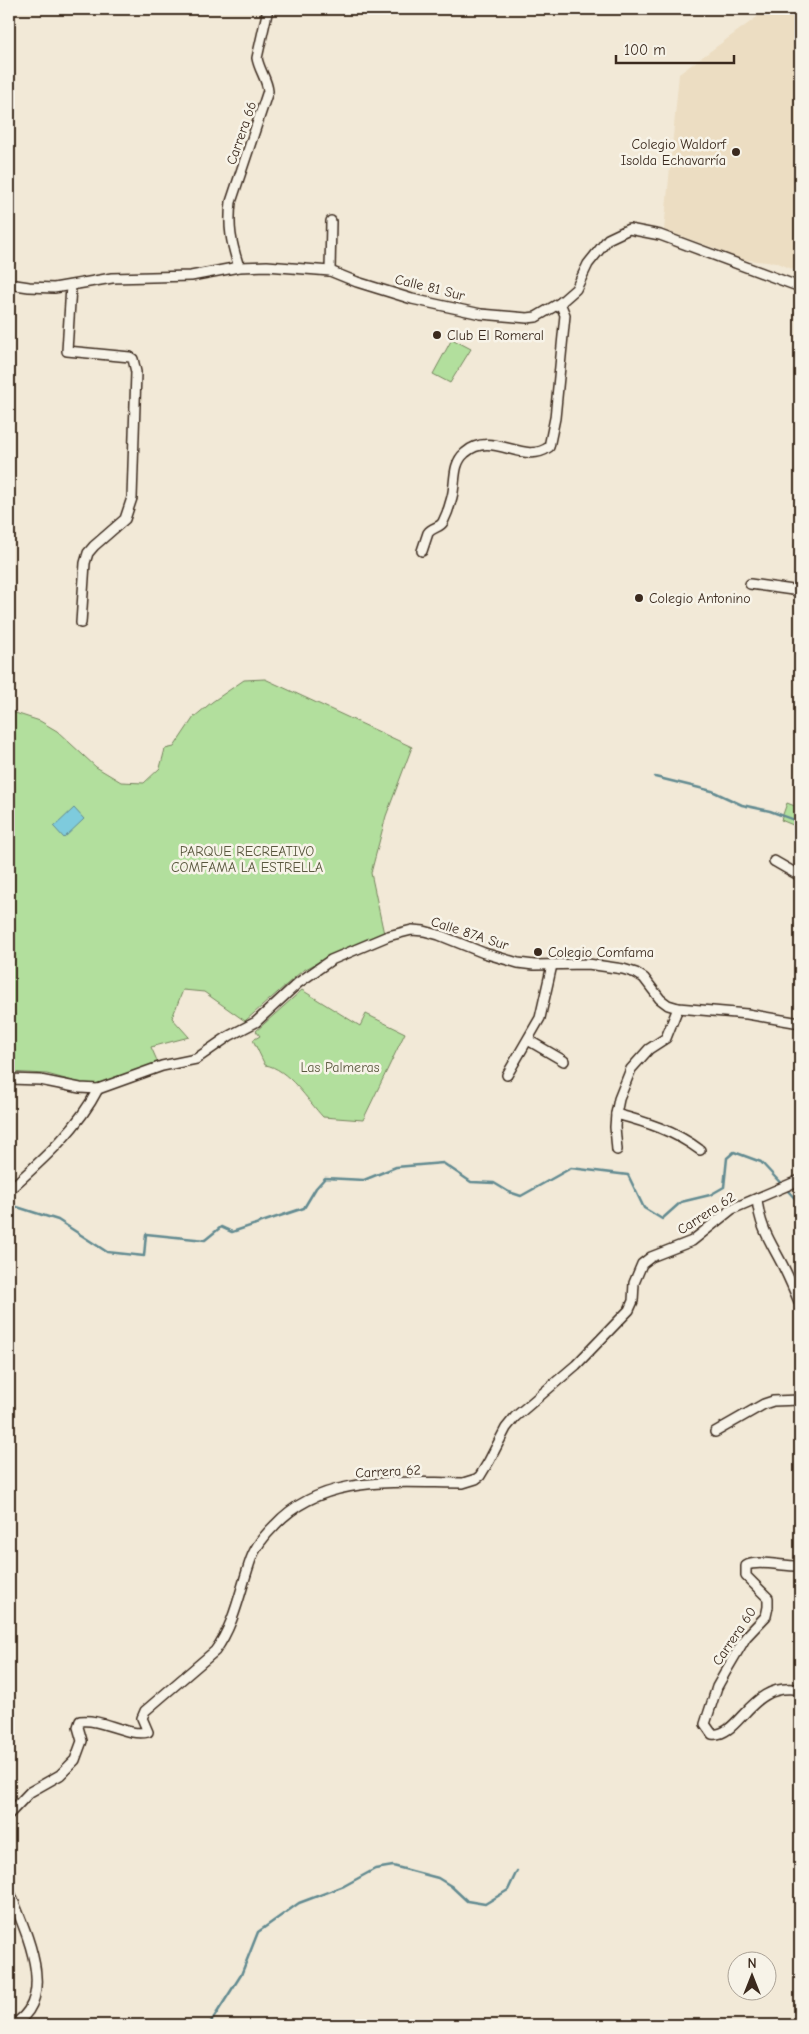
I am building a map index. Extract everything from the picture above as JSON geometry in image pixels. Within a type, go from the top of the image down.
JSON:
[{"type":"street","name":"Carrera 66","points":[[239,266],[230,238],[229,219],[231,202],[268,91],[268,85],[258,66],[257,58],[268,9]]},
{"type":"street","points":[[330,271],[332,221]]},
{"type":"street","name":"Calle 81 Sur","points":[[9,284],[29,287],[71,286],[112,278],[191,276],[239,266],[267,266],[330,271],[357,282],[412,299],[482,314],[527,318],[536,317],[560,303],[576,289],[588,264],[608,239],[629,229],[660,235],[800,287]]},
{"type":"street","points":[[71,286],[67,351],[130,357],[133,359],[136,372],[132,498],[125,519],[88,553],[85,563],[81,622]]},
{"type":"street","points":[[422,551],[428,533],[442,524],[452,497],[457,464],[464,454],[474,446],[486,444],[525,452],[537,452],[549,447],[555,418],[565,315],[560,303]]},
{"type":"street","points":[[750,584],[800,591]]},
{"type":"street","points":[[774,861],[800,876]]},
{"type":"street","name":"Calle 87A Sur","points":[[9,1078],[40,1080],[80,1088],[98,1089],[162,1066],[196,1059],[229,1036],[256,1022],[298,983],[332,960],[350,950],[401,932],[424,931],[518,963],[608,966],[636,973],[644,978],[660,999],[668,1005],[678,1008],[747,1014],[800,1023]]},
{"type":"street","points":[[507,1075],[536,1028],[544,1008],[552,964]]},
{"type":"street","points":[[617,1150],[616,1114],[619,1099],[631,1068],[649,1049],[666,1038],[678,1008]]},
{"type":"street","points":[[528,1040],[564,1061]]},
{"type":"street","points":[[9,1190],[74,1126],[89,1106],[98,1089]]},
{"type":"street","points":[[616,1114],[667,1130],[700,1150]]},
{"type":"street","name":"Carrera 62","points":[[9,1814],[30,1792],[60,1775],[75,1760],[82,1741],[78,1726],[80,1722],[92,1721],[139,1732],[148,1732],[142,1718],[143,1713],[215,1651],[234,1614],[251,1559],[258,1544],[290,1510],[303,1501],[360,1483],[463,1483],[476,1479],[485,1468],[506,1428],[515,1417],[576,1365],[629,1310],[633,1301],[634,1283],[642,1264],[651,1258],[692,1240],[732,1209],[800,1180]]},
{"type":"street","points":[[757,1199],[759,1216],[764,1232],[800,1304]]},
{"type":"street","points":[[715,1432],[764,1404],[800,1400]]},
{"type":"street","name":"Carrera 60","points":[[800,1566],[787,1567],[753,1563],[746,1566],[746,1576],[768,1598],[766,1616],[746,1637],[726,1671],[717,1688],[705,1724],[712,1734],[724,1733],[736,1723],[743,1713],[768,1693],[791,1689],[800,1690]]},
{"type":"street","points":[[9,1890],[29,1941],[37,1990],[28,2013],[20,2021],[12,2025]]},
{"type":"shaded area","name":"Colegio Waldorf Isolda Echavarría","points":[[760,9],[800,9],[800,272],[777,263],[737,259],[714,248],[664,230],[679,74],[757,17]]},
{"type":"green space","points":[[452,339],[471,349],[450,383],[433,374]]},
{"type":"green space","name":"PARQUE RECREATIVO COMFAMA LA ESTRELLA","points":[[265,679],[412,747],[386,816],[371,873],[384,934],[339,951],[302,971],[245,1021],[204,992],[183,990],[172,1018],[189,1037],[151,1047],[159,1065],[91,1086],[47,1074],[9,1072],[9,711],[40,721],[57,731],[96,767],[121,782],[144,783],[160,768],[165,749],[174,747],[194,717],[244,680]]},
{"type":"green space","points":[[787,803],[800,808],[800,828],[781,820]]},
{"type":"green space","name":"Las Palmeras","points":[[302,990],[360,1026],[366,1014],[405,1033],[363,1120],[323,1117],[290,1079],[282,1072],[265,1065],[253,1040],[260,1036],[256,1031]]},
{"type":"water","points":[[74,808],[84,819],[64,838],[54,827]]},
{"type":"waterway","points":[[655,777],[712,791],[742,805],[770,811],[800,822]]},
{"type":"waterway","points":[[9,1212],[17,1207],[58,1220],[107,1252],[144,1256],[146,1234],[205,1240],[221,1227],[232,1232],[304,1208],[316,1188],[325,1178],[364,1180],[396,1167],[443,1163],[471,1182],[494,1183],[509,1192],[521,1196],[571,1168],[628,1175],[644,1208],[662,1219],[681,1202],[710,1195],[724,1187],[727,1158],[734,1152],[761,1162],[800,1204]]},
{"type":"waterway","points":[[206,2025],[211,2022],[241,1975],[258,1932],[299,1903],[344,1886],[375,1869],[393,1866],[438,1878],[451,1886],[467,1901],[485,1904],[508,1890],[517,1871]]},
{"type":"place","name":"Colegio Waldorf Isolda Echavarría","points":[[736,152]]},
{"type":"place","name":"Club El Romeral","points":[[437,335]]},
{"type":"place","name":"Colegio Antonino","points":[[639,598]]},
{"type":"place","name":"Colegio Comfama","points":[[538,952]]}]
